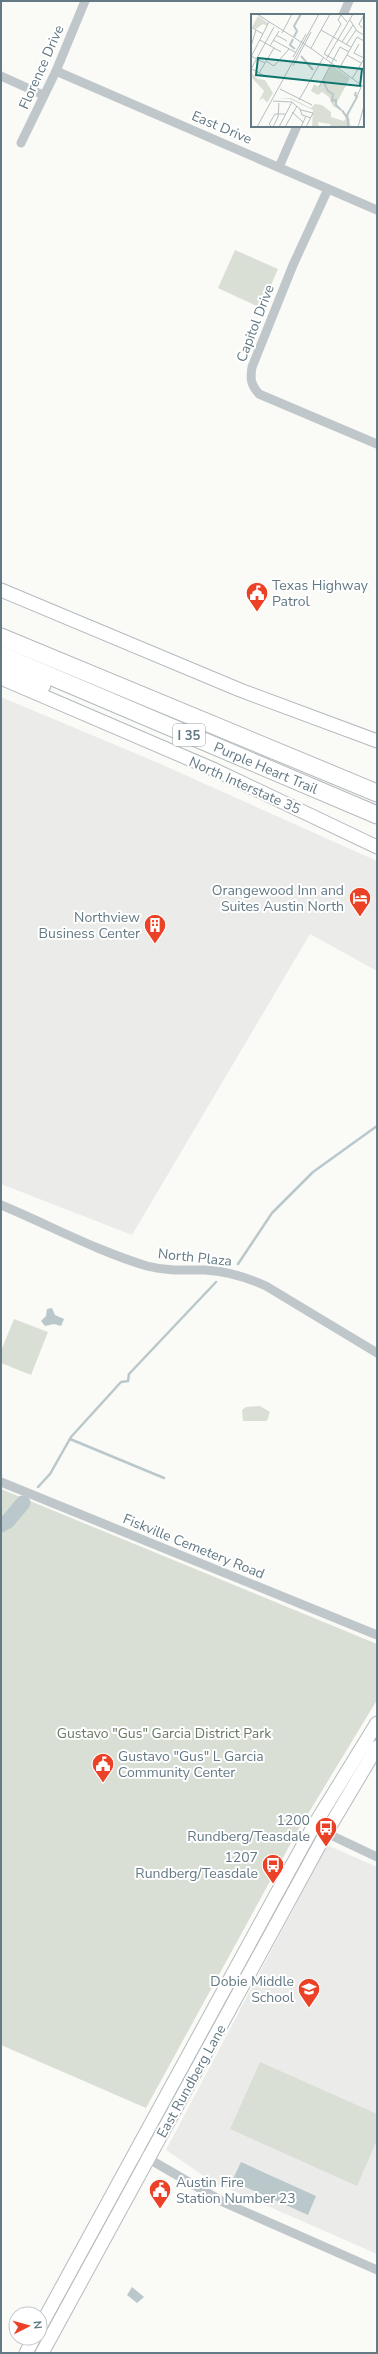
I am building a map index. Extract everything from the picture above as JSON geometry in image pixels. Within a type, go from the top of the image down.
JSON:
[{"type":"highway","name":"Purple Heart Trail","points":[[1,637],[377,793]]},
{"type":"highway","name":"Purple Heart Trail","points":[[1,655],[377,815]]},
{"type":"highway","points":[[1,669],[170,736],[221,749]]},
{"type":"main road","points":[[1,590],[240,690],[377,741]]},
{"type":"main road","name":"North Interstate 35","points":[[1,678],[215,770],[377,847]]},
{"type":"main road","name":"East Rundberg Lane","points":[[48,2312],[137,2152],[313,1827],[377,1723]]},
{"type":"main road","name":"East Rundberg Lane","points":[[42,2353],[326,1833],[377,1747]]},
{"type":"main road","points":[[274,1899],[293,1895]]},
{"type":"main road","points":[[229,1983],[241,1990]]},
{"type":"main road","points":[[103,2214],[113,2223]]},
{"type":"main road","points":[[72,2268],[85,2275]]},
{"type":"street","name":"Florence Drive","points":[[22,143],[43,95],[56,71],[85,1]]},
{"type":"street","points":[[343,14],[349,1]]},
{"type":"street","name":"East Drive","points":[[56,71],[377,210]]},
{"type":"street","points":[[1,76],[43,95]]},
{"type":"street","points":[[279,167],[296,127]]},
{"type":"street","name":"Capitol Drive","points":[[328,189],[287,280],[252,367],[250,378],[253,386],[259,394],[377,444]]},
{"type":"street","name":"North Plaza","points":[[1,1205],[108,1251],[148,1266],[163,1269],[221,1272],[251,1279],[266,1286],[377,1353]]},
{"type":"street","name":"Fiskville Cemetery Road","points":[[1,1482],[377,1635]]},
{"type":"street","points":[[313,1827],[377,1857]]},
{"type":"street","points":[[137,2152],[225,2203],[377,2270]]},
{"type":"shaded area","points":[[1,697],[156,762],[377,861],[377,971],[310,934],[132,1235],[1,1184]]},
{"type":"shaded area","points":[[52,1308],[55,1315],[64,1319],[61,1326],[54,1324],[45,1326],[41,1321],[46,1316],[47,1309]]},
{"type":"shaded area","name":"Dobie Middle School","points":[[327,1845],[377,1867],[377,2254],[211,2181],[166,2150]]},
{"type":"shaded area","points":[[241,2162],[316,2196],[308,2215],[232,2181]]},
{"type":"shaded area","points":[[132,2287],[144,2297],[137,2303],[127,2295]]},
{"type":"green space","points":[[235,250],[278,269],[261,308],[218,288]]},
{"type":"green space","points":[[14,1319],[48,1332],[31,1375],[1,1363],[1,1351]]},
{"type":"green space","points":[[260,1406],[270,1412],[267,1421],[243,1421],[242,1410],[246,1407]]},
{"type":"green space","name":"Gustavo \"Gus\" Garcia District Park","points":[[1,1489],[377,1644],[377,1700],[297,1832],[146,2108],[1,2045]]},
{"type":"green space","points":[[260,2062],[377,2114],[377,2140],[357,2186],[230,2129]]},
{"type":"waterway","points":[[238,1264],[272,1213],[313,1172],[377,1126]]},
{"type":"waterway","points":[[38,1487],[50,1474],[71,1437],[121,1382],[128,1381],[129,1374],[216,1282]]},
{"type":"waterway","points":[[70,1439],[164,1478]]},
{"type":"waterway","points":[[1,1525],[8,1521],[23,1503]]},
{"type":"place","name":"Texas Highway Patrol","points":[[257,612]]},
{"type":"place","name":"Orangewood Inn and Suites Austin North","points":[[360,918]]},
{"type":"place","name":"Northview Business Center","points":[[155,944]]},
{"type":"place","name":"Gustavo \"Gus\" L Garcia Community Center","points":[[103,1784]]},
{"type":"place","name":"1200 Rundberg/Teasdale","points":[[326,1848]]},
{"type":"place","name":"1207 Rundberg/Teasdale","points":[[273,1884]]},
{"type":"place","name":"Dobie Middle School","points":[[309,2008]]},
{"type":"place","name":"Austin Fire Station Number 23","points":[[160,2210]]}]
